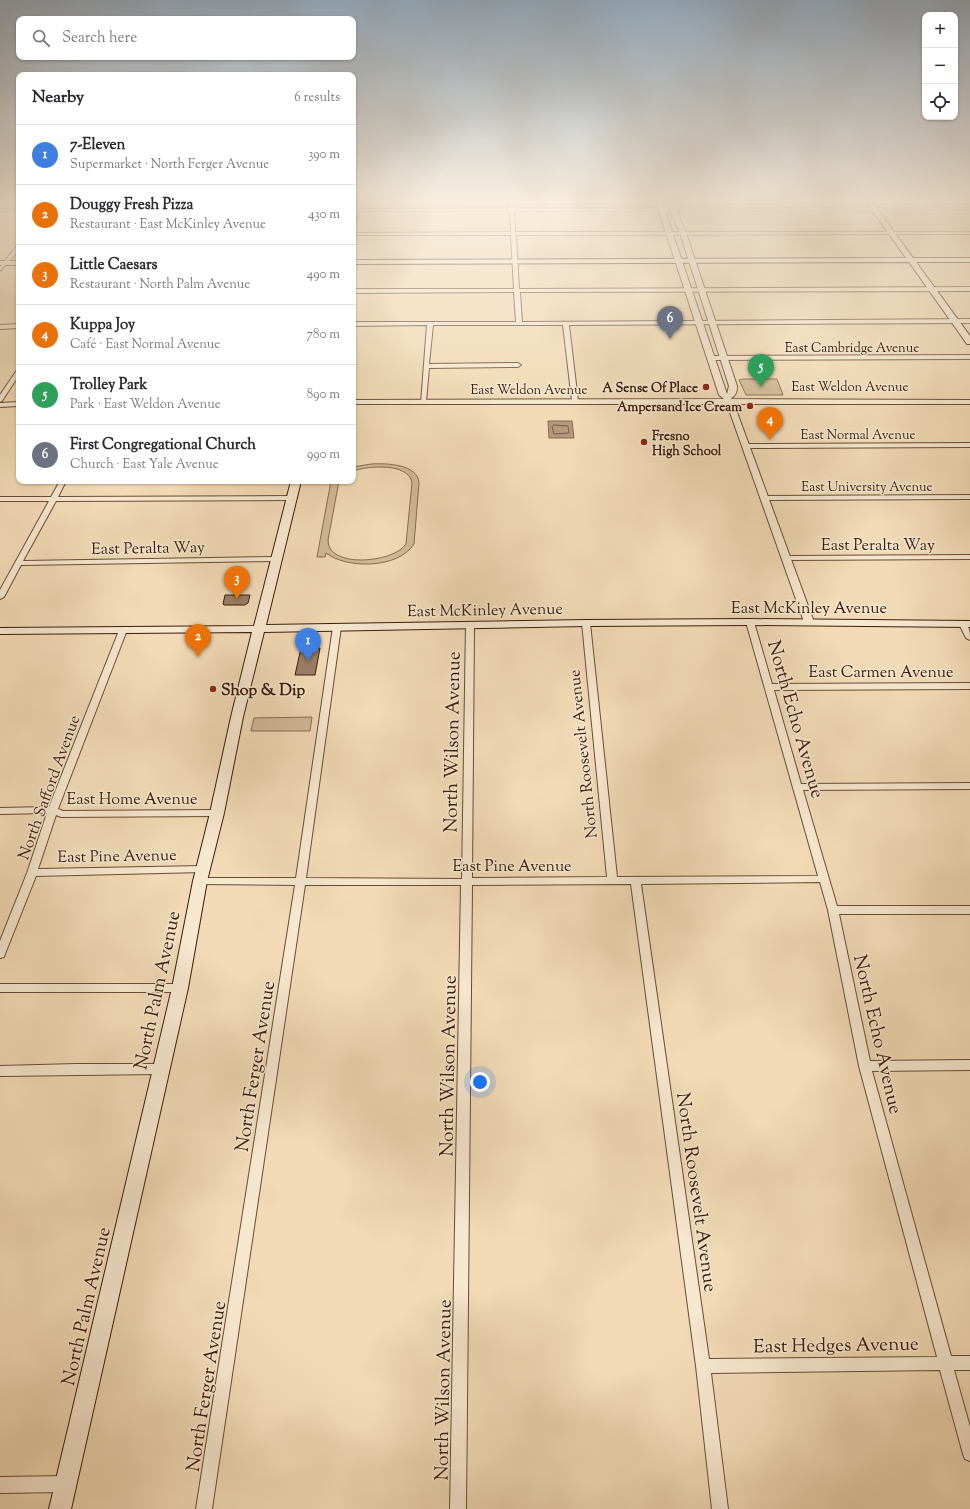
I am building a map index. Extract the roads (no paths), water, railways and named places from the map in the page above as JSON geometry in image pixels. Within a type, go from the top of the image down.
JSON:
[{"type":"main road","points":[[918,269],[970,342]]},
{"type":"main road","name":"North Palm Avenue","points":[[60,1509],[180,988],[202,875],[217,813],[238,711],[260,629],[295,484]]},
{"type":"main road","name":"East McKinley Avenue","points":[[0,631],[260,629],[586,623],[808,622],[967,624]]},
{"type":"street","points":[[516,269],[519,323]]},
{"type":"street","points":[[681,269],[723,395],[728,399],[746,446],[808,622]]},
{"type":"street","points":[[694,269],[733,390],[728,399]]},
{"type":"street","points":[[356,291],[970,289]]},
{"type":"street","points":[[356,324],[970,321]]},
{"type":"street","points":[[566,323],[575,401]]},
{"type":"street","points":[[423,402],[430,324]]},
{"type":"street","points":[[0,327],[16,326]]},
{"type":"street","name":"East Cambridge Avenue","points":[[710,358],[970,357]]},
{"type":"street","points":[[427,366],[518,365]]},
{"type":"street","points":[[0,400],[16,376]]},
{"type":"street","name":"East Weldon Avenue","points":[[927,400],[970,397]]},
{"type":"street","name":"East Weldon Avenue","points":[[356,402],[728,399],[741,402],[848,400],[927,400],[970,402]]},
{"type":"street","points":[[0,405],[16,404]]},
{"type":"street","name":"East Normal Avenue","points":[[746,446],[970,445]]},
{"type":"street","points":[[0,597],[61,484]]},
{"type":"street","name":"East University Avenue","points":[[764,498],[970,497]]},
{"type":"street","points":[[0,500],[292,498]]},
{"type":"street","name":"East Peralta Way","points":[[786,558],[970,557]]},
{"type":"street","name":"East Peralta Way","points":[[19,562],[277,560]]},
{"type":"street","name":"North Echo Avenue","points":[[750,622],[833,910],[865,1066],[970,1454]]},
{"type":"street","name":"North Roosevelt Avenue","points":[[586,623],[612,881]]},
{"type":"street","name":"North Wilson Avenue","points":[[458,1509],[470,624]]},
{"type":"street","points":[[967,624],[970,638]]},
{"type":"street","name":"North Ferger Avenue","points":[[204,1509],[300,882],[337,627]]},
{"type":"street","name":"North Safford Avenue","points":[[0,954],[32,873],[53,810],[123,630]]},
{"type":"street","name":"East Carmen Avenue","points":[[769,687],[970,686]]},
{"type":"street","points":[[798,787],[970,786]]},
{"type":"street","name":"East Home Avenue","points":[[0,810],[53,810],[61,814],[217,813]]},
{"type":"street","name":"East Pine Avenue","points":[[32,873],[202,875],[300,882],[823,879]]},
{"type":"street","name":"North Roosevelt Avenue","points":[[636,881],[720,1509]]},
{"type":"street","points":[[833,910],[970,910]]},
{"type":"street","points":[[0,988],[180,988]]},
{"type":"street","points":[[865,1066],[970,1065]]},
{"type":"street","points":[[0,1071],[161,1069]]},
{"type":"street","name":"East Hedges Avenue","points":[[702,1366],[970,1363]]},
{"type":"street","points":[[0,1485],[66,1484]]},
{"type":"water","points":[[548,421],[572,421],[574,438],[549,438]]},
{"type":"place","name":"First Congregational Church","points":[[670,339]]},
{"type":"place","name":"A Sense Of Place","points":[[706,387]]},
{"type":"place","name":"Trolley Park","points":[[761,387]]},
{"type":"place","name":"Ampersand Ice Cream","points":[[750,406]]},
{"type":"place","name":"Kuppa Joy","points":[[770,440]]},
{"type":"place","name":"Fresno High School","points":[[644,442]]},
{"type":"place","name":"Little Caesars","points":[[237,599]]},
{"type":"place","name":"Douggy Fresh Pizza","points":[[198,657]]},
{"type":"place","name":"7-Eleven","points":[[308,661]]},
{"type":"place","name":"Shop & Dip","points":[[213,689]]}]
